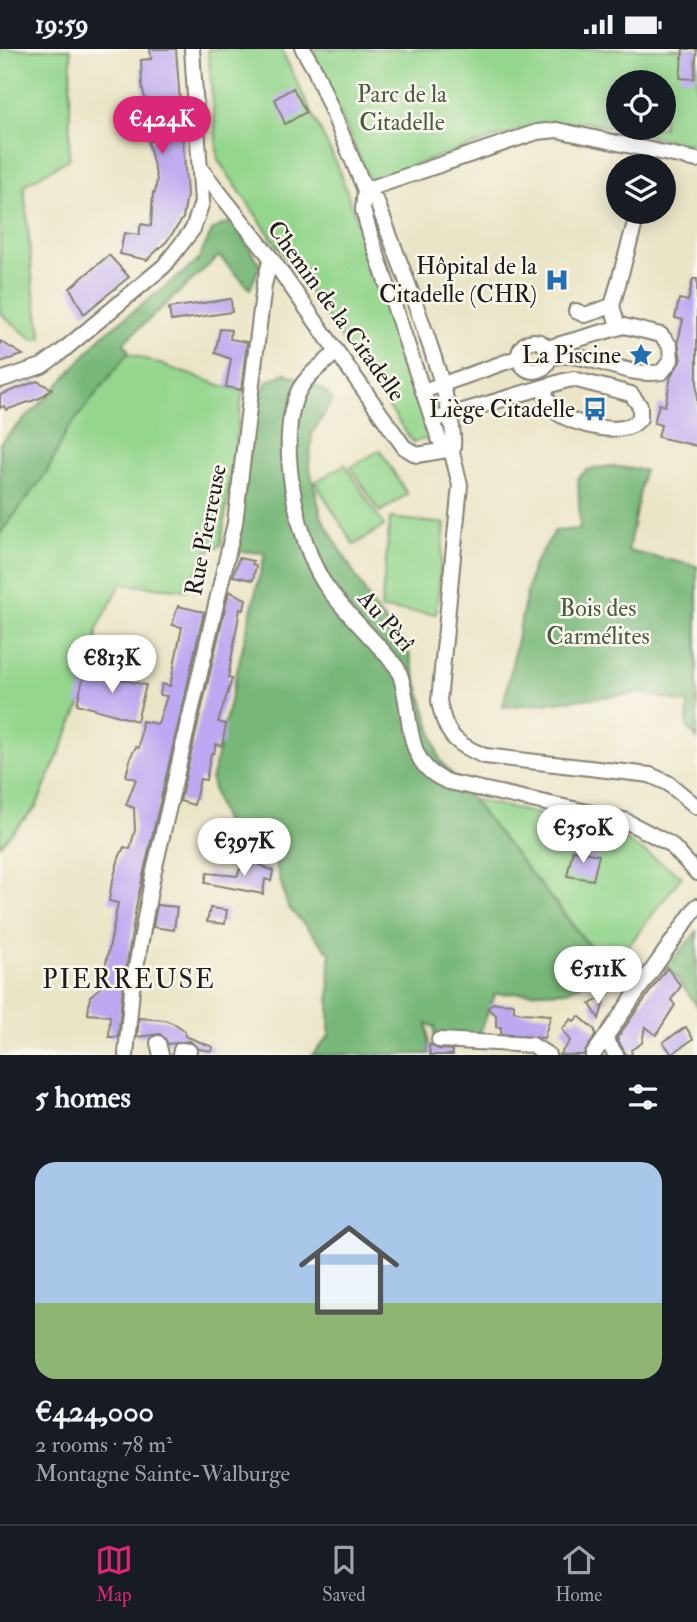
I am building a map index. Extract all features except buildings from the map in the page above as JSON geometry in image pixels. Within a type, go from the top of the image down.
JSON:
[{"type":"street","points":[[0,380],[42,366],[164,266],[193,229],[202,202],[192,49]]},
{"type":"street","points":[[303,49],[315,70],[365,190],[377,202],[444,388],[456,442],[450,451]]},
{"type":"street","points":[[365,190],[537,132],[570,131],[697,160]]},
{"type":"street","name":"Chemin de la Citadelle","points":[[200,168],[271,258],[404,447],[417,455],[450,451]]},
{"type":"street","points":[[365,190],[363,210],[433,420],[450,451],[460,485],[439,701],[445,729],[461,745],[485,756],[650,775],[668,783],[697,807]]},
{"type":"street","points":[[618,326],[612,306],[635,224]]},
{"type":"street","name":"Rue Pierreuse","points":[[126,1055],[132,989],[153,875],[235,523],[261,310],[271,258]]},
{"type":"street","points":[[589,335],[581,313],[612,306]]},
{"type":"street","points":[[423,391],[444,388],[521,361],[538,370],[548,353],[618,326],[660,335],[670,346],[671,360],[662,372],[648,374],[567,353],[548,353]]},
{"type":"street","points":[[521,361],[523,346],[529,342],[540,342],[548,353]]},
{"type":"street","name":"Au Pèrî","points":[[337,352],[304,383],[294,403],[289,422],[291,468],[302,530],[324,582],[398,669],[405,684],[412,742],[418,761],[435,776],[449,782],[624,820],[670,844],[697,873]]},
{"type":"street","points":[[433,420],[451,416],[542,388],[573,379],[631,394],[640,406],[640,418],[629,428],[616,430],[569,418],[555,412],[542,388]]},
{"type":"street","points":[[593,1055],[697,906]]},
{"type":"street","points":[[605,1038],[616,1055]]},
{"type":"street","points":[[439,1040],[532,1045],[548,1055]]},
{"type":"street","points":[[180,1055],[181,1050],[189,1051],[188,1055]]},
{"type":"green space","points":[[0,49],[70,49],[71,57],[69,159],[24,185],[33,286],[42,337],[33,340],[0,313]]},
{"type":"green space","points":[[208,49],[281,49],[339,169],[430,438],[413,442],[218,160]]},
{"type":"green space","name":"Parc de la Citadelle","points":[[312,49],[697,49],[697,146],[669,140],[676,140],[676,70],[606,70],[606,126],[586,122],[519,130],[369,180]]},
{"type":"green space","points":[[232,221],[260,265],[250,289],[219,256],[124,342],[129,352],[66,432],[47,472],[0,534],[0,443],[54,390],[104,334],[197,262],[213,229]]},
{"type":"green space","points":[[128,353],[226,387],[243,390],[221,545],[207,552],[187,590],[121,584],[97,629],[95,671],[36,807],[0,845],[0,534],[47,472],[66,432]]},
{"type":"green space","points":[[285,373],[322,389],[333,400],[312,434],[309,465],[322,518],[375,609],[407,647],[440,760],[609,971],[567,991],[495,994],[476,1043],[434,1036],[435,1027],[427,1024],[430,1054],[312,1055],[329,1036],[330,953],[288,907],[274,859],[247,846],[230,830],[215,796],[211,781],[265,553],[237,551],[255,400],[267,382]]},
{"type":"green space","points":[[380,450],[407,494],[380,512],[351,467]]},
{"type":"green space","points":[[345,464],[384,526],[354,545],[315,482]]},
{"type":"green space","name":"Bois des Carmélites","points":[[610,466],[644,470],[628,551],[697,566],[697,739],[687,727],[688,704],[643,693],[503,707],[532,568],[555,531],[580,529],[578,478],[587,470]]},
{"type":"green space","points":[[390,518],[445,524],[436,614],[381,609]]},
{"type":"green space","points":[[452,795],[610,830],[682,876],[609,971],[556,903]]},
{"type":"green space","points":[[697,931],[697,1006],[668,966]]},
{"type":"place","name":"Hôpital de la Citadelle (CHR)","points":[[557,280]]},
{"type":"place","name":"La Piscine","points":[[641,355]]},
{"type":"place","name":"Liège Citadelle","points":[[595,409]]},
{"type":"district","name":"PIERREUSE","points":[[129,980]]}]
